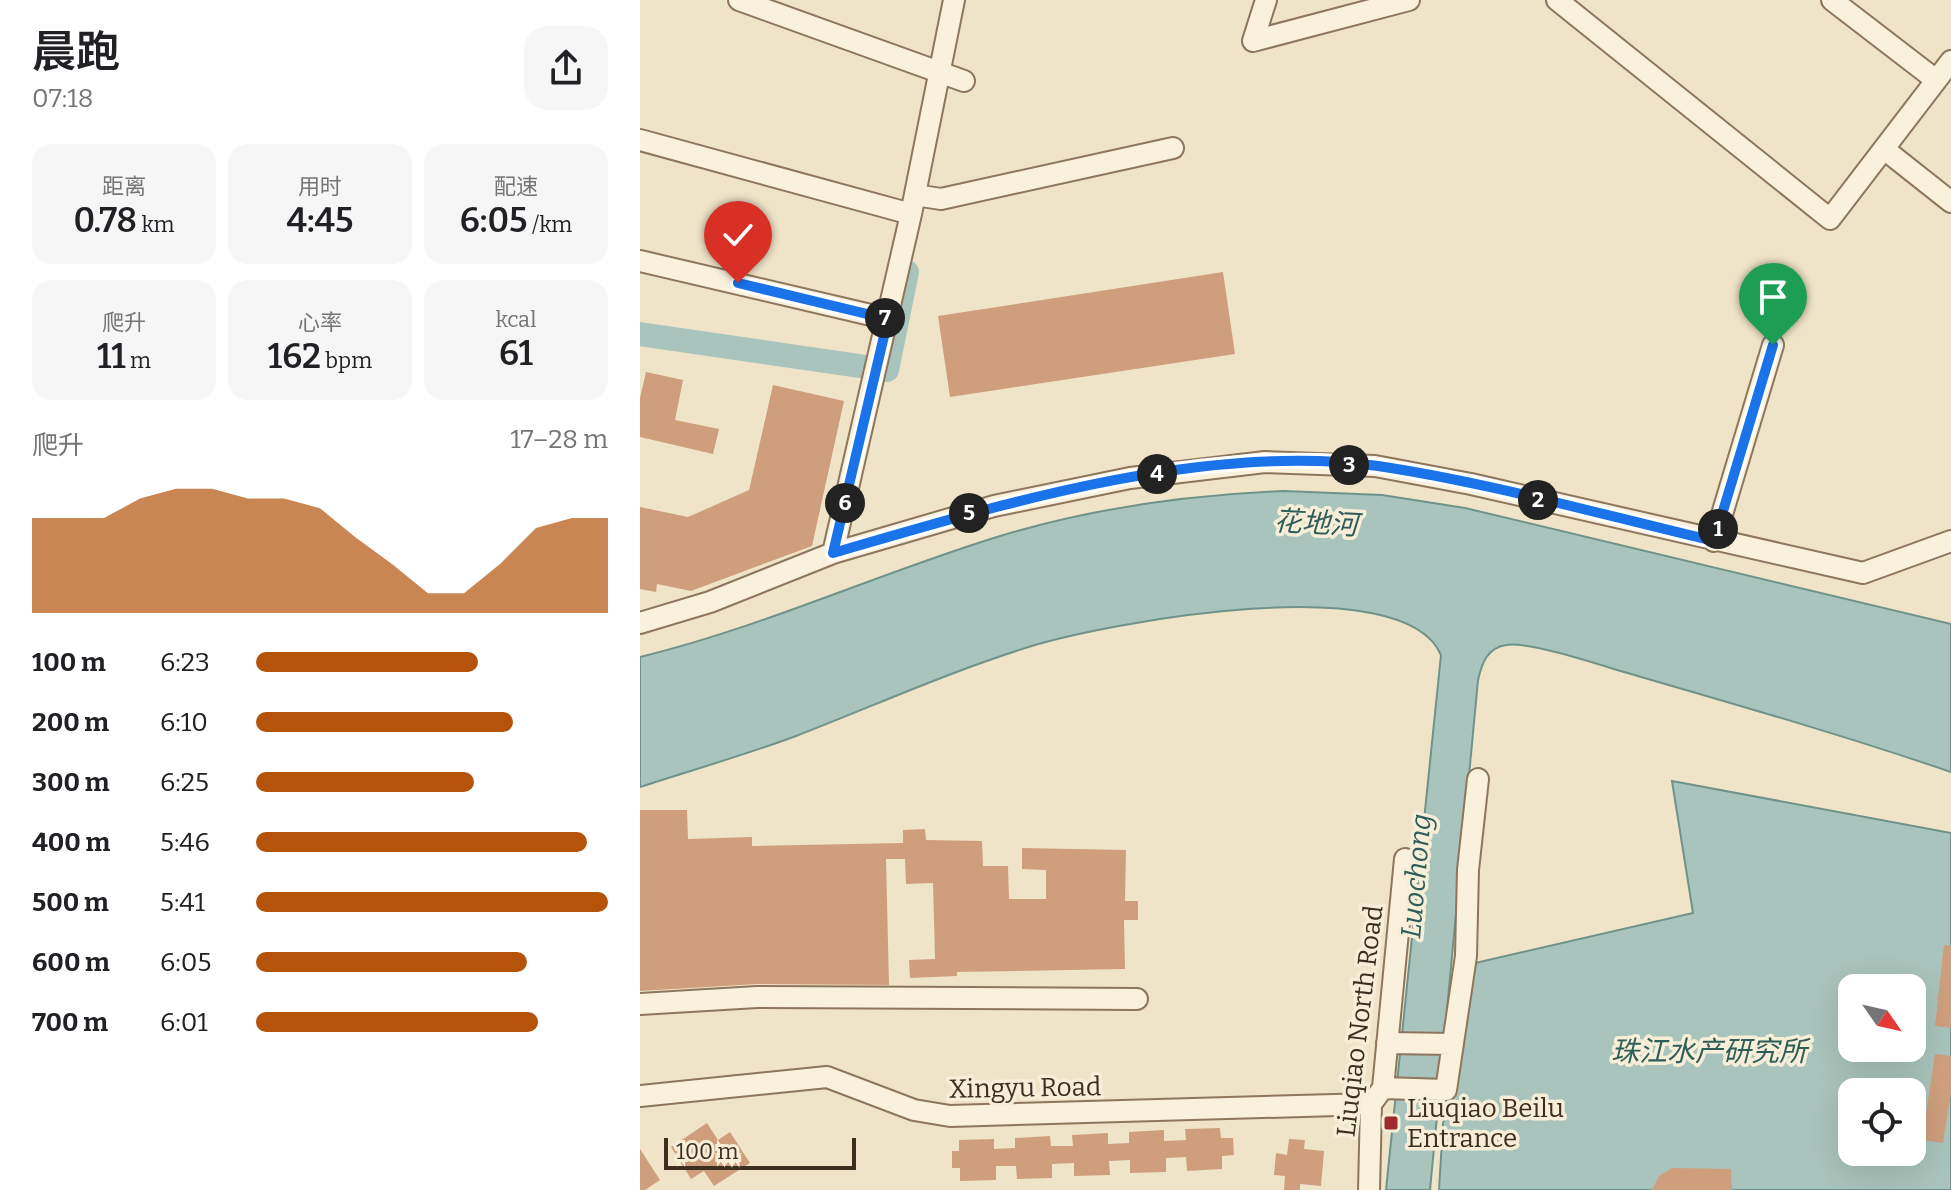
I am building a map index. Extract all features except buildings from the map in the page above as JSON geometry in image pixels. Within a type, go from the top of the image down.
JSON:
[{"type":"street","points":[[739,0],[964,81]]},
{"type":"street","points":[[833,553],[888,319],[954,0]]},
{"type":"street","points":[[1266,0],[1253,41],[1409,0]]},
{"type":"street","points":[[1557,0],[1830,219],[1951,61]]},
{"type":"street","points":[[1832,0],[1936,80]]},
{"type":"street","points":[[640,140],[913,204],[1173,148]]},
{"type":"street","points":[[1884,149],[1951,202]]},
{"type":"street","points":[[640,261],[888,319]]},
{"type":"street","points":[[1714,541],[1773,345]]},
{"type":"street","points":[[640,623],[710,602],[833,553],[1024,500],[1130,478],[1265,462],[1389,468],[1863,573],[1951,541]]},
{"type":"street","points":[[1387,1043],[1453,1044],[1466,956],[1468,870],[1478,779]]},
{"type":"street","name":"Liuqiao North Road","points":[[1369,1190],[1405,859]]},
{"type":"street","points":[[640,1004],[757,997],[1137,999]]},
{"type":"street","name":"Xingyu Road","points":[[640,1096],[827,1077],[914,1110],[950,1116],[1377,1096],[1446,1090],[1453,1044]]},
{"type":"water","name":"花地河","points":[[1284,491],[1382,495],[1465,508],[1951,624],[1951,772],[1564,654],[1516,645],[1494,649],[1484,662],[1478,680],[1430,1190],[1386,1190],[1441,655],[1416,628],[1372,613],[1316,607],[1186,615],[1124,625],[1004,655],[796,736],[640,787],[640,657],[731,631],[952,552],[1032,527],[1139,505]]},
{"type":"water","name":"珠江水产研究所","points":[[1672,781],[1951,833],[1951,1190],[1439,1190],[1443,1124],[1475,963],[1693,913]]},
{"type":"waterway","points":[[640,334],[887,370],[907,272]]},
{"type":"place","name":"Liuqiao Beilu Entrance","points":[[1391,1123]]},
{"type":"route","points":[[738,283],[888,319],[833,553],[994,506],[1130,478],[1265,462],[1375,466],[1471,484],[1714,541],[1773,345]]},
{"type":"water label","name":"Luochong","points":[[1416,876]]}]
